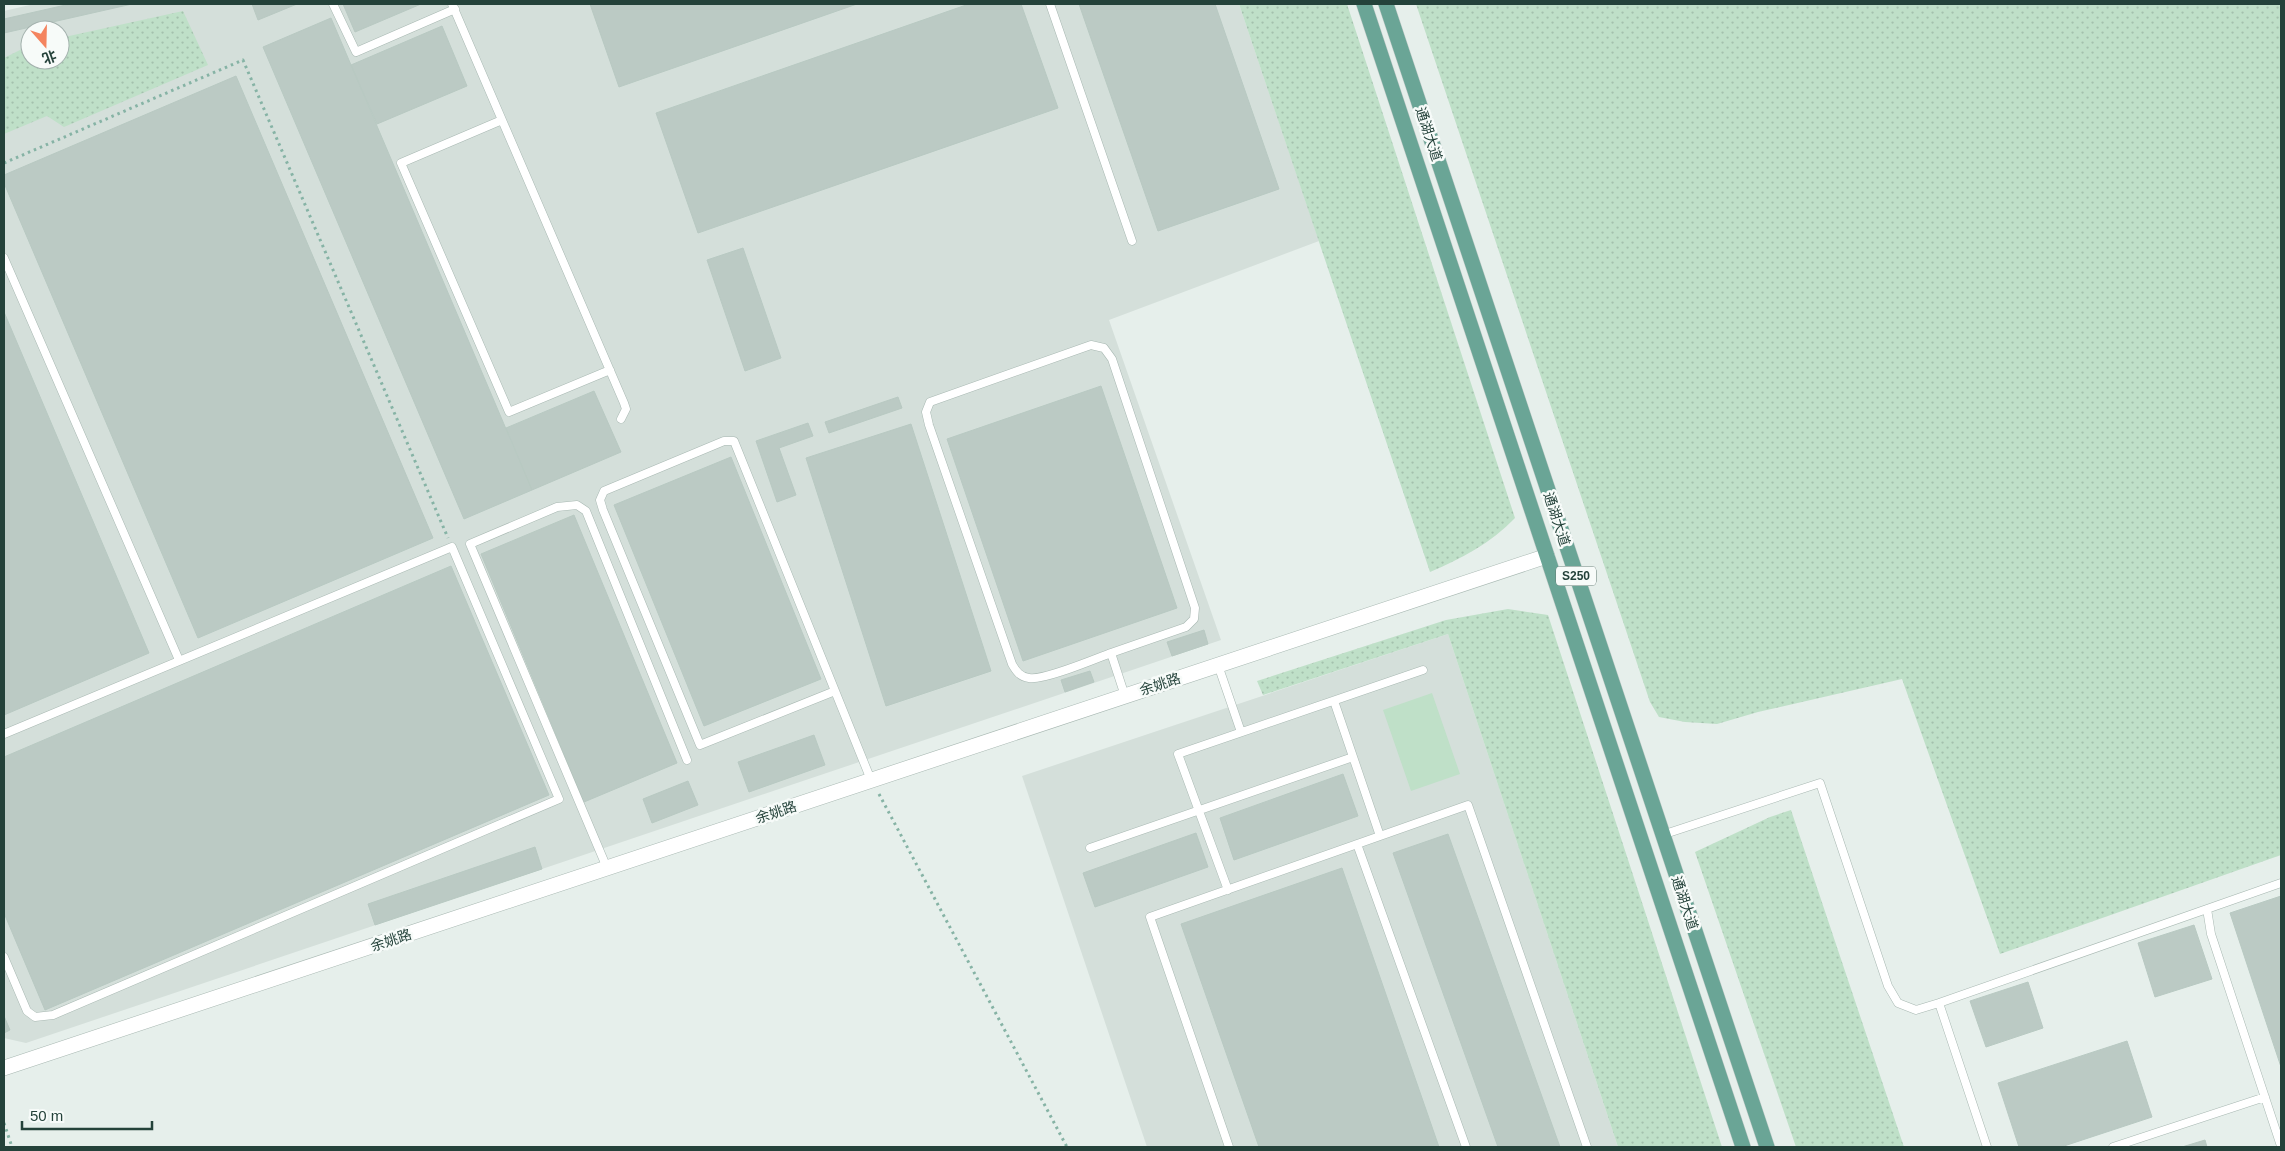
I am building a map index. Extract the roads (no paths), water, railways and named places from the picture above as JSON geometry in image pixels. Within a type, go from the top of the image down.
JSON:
[{"type":"main road","name":"通湖大道","points":[[1364,4],[1743,1147]]},
{"type":"main road","name":"通湖大道","points":[[1386,4],[1766,1147]]},
{"type":"street","name":"余姚路","points":[[4,1068],[1547,556]]},
{"type":"lane","points":[[333,4],[356,52],[454,6],[624,403],[626,410],[621,419]]},
{"type":"lane","points":[[1050,4],[1132,241]]},
{"type":"lane","points":[[502,120],[401,164],[509,412],[610,370]]},
{"type":"lane","points":[[4,258],[179,660]]},
{"type":"lane","points":[[1091,345],[1104,348],[1112,359],[1195,608],[1194,619],[1186,627],[1111,653],[1044,677],[1030,679],[1019,674],[1012,664],[929,426],[926,412],[930,402],[1091,345]]},
{"type":"lane","points":[[835,691],[700,745],[602,510],[600,500],[604,491],[724,441],[734,441],[871,780]]},
{"type":"lane","points":[[607,868],[470,544],[557,507],[577,505],[586,511],[687,760]]},
{"type":"lane","points":[[4,734],[452,548],[559,799],[53,1015],[35,1016],[27,1011],[4,958]]},
{"type":"lane","points":[[1111,653],[1125,696]]},
{"type":"lane","points":[[1218,665],[1241,732]]},
{"type":"lane","points":[[1228,890],[1178,754],[1423,670]]},
{"type":"lane","points":[[1334,701],[1380,836]]},
{"type":"lane","points":[[1090,848],[1353,757]]},
{"type":"lane","points":[[1662,835],[1820,783],[1888,986],[1898,1003],[1916,1010],[2281,883]]},
{"type":"lane","points":[[1229,1147],[1150,917],[1468,805],[1587,1147]]},
{"type":"lane","points":[[1357,844],[1466,1147]]},
{"type":"lane","points":[[2207,909],[2211,934],[2281,1146]]},
{"type":"lane","points":[[1938,1003],[1987,1147]]},
{"type":"lane","points":[[2113,1147],[2265,1096]]}]
